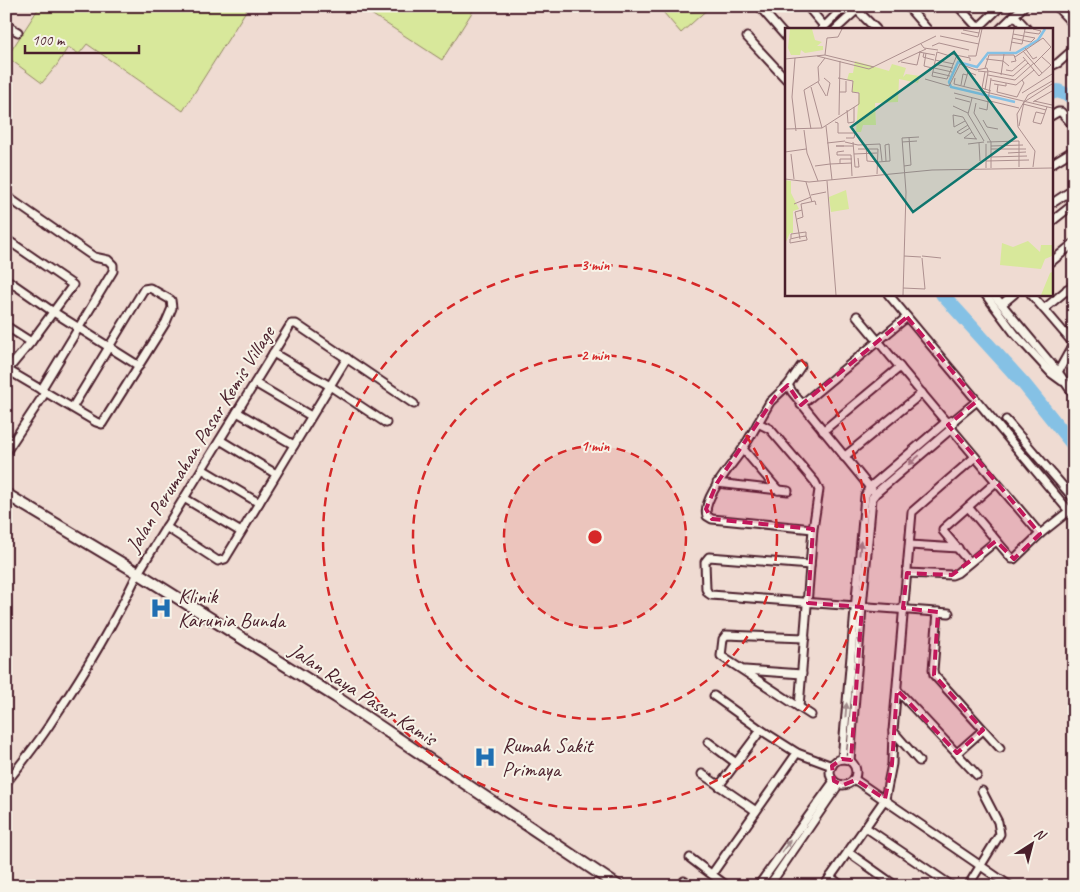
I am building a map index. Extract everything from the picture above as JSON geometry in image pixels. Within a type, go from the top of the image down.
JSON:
[{"type":"main road","name":"Jalan Raya Pasar Kamis","points":[[6,494],[138,573],[336,697],[618,886]]},
{"type":"street","points":[[759,6],[785,36]]},
{"type":"street","points":[[807,6],[823,27],[845,6]]},
{"type":"street","points":[[907,6],[926,28]]},
{"type":"street","points":[[958,6],[978,28],[1001,6]]},
{"type":"street","points":[[1001,28],[1024,6]]},
{"type":"street","points":[[1056,6],[1074,25]]},
{"type":"street","points":[[837,28],[859,8],[875,28]]},
{"type":"street","points":[[1014,15],[1026,28]]},
{"type":"street","points":[[6,25],[18,32]]},
{"type":"street","points":[[747,37],[785,78]]},
{"type":"street","points":[[1055,64],[1074,49]]},
{"type":"street","points":[[1052,115],[1061,112],[1074,126]]},
{"type":"street","points":[[1052,163],[1074,150]]},
{"type":"street","points":[[1054,202],[1074,189]]},
{"type":"street","points":[[6,452],[113,271],[113,265],[108,260],[94,257],[7,199]]},
{"type":"street","points":[[1053,218],[1070,207],[1074,211]]},
{"type":"street","points":[[6,239],[73,285],[31,342],[7,370],[43,391],[72,408],[96,422],[102,424],[140,366],[172,308],[171,300],[150,288],[144,289],[72,408]]},
{"type":"street","points":[[1052,261],[1074,244]]},
{"type":"street","points":[[6,279],[52,311],[140,366]]},
{"type":"street","points":[[1044,309],[1074,284]]},
{"type":"street","points":[[1067,290],[1074,297]]},
{"type":"street","points":[[889,295],[977,401],[1071,509],[1040,534],[1014,559],[1010,558],[968,507]]},
{"type":"street","points":[[986,295],[1015,334],[1051,374],[1064,382]]},
{"type":"street","points":[[994,295],[1058,372],[1074,395]]},
{"type":"street","points":[[1002,304],[1013,295]]},
{"type":"street","points":[[1032,295],[1074,343],[1058,372]]},
{"type":"street","points":[[857,316],[1040,534]]},
{"type":"street","points":[[801,405],[907,317]]},
{"type":"street","name":"Jalan Perumahan Pasar Kemis Village","points":[[6,783],[53,720],[68,696],[120,612],[138,573],[292,324],[296,324],[347,358]]},
{"type":"street","points":[[6,326],[31,342]]},
{"type":"street","points":[[273,353],[330,386],[386,423]]},
{"type":"street","points":[[166,528],[218,561],[223,561],[347,358],[414,404]]},
{"type":"street","points":[[801,366],[788,385],[770,402],[743,449],[717,483],[706,509],[707,516],[712,519],[813,529]]},
{"type":"street","points":[[823,431],[900,367]]},
{"type":"street","points":[[255,383],[312,416]]},
{"type":"street","points":[[788,385],[801,405],[870,488],[876,492]]},
{"type":"street","points":[[844,457],[922,393]]},
{"type":"street","points":[[850,761],[865,496],[870,488],[946,422],[954,420],[977,401]]},
{"type":"street","points":[[237,412],[294,445]]},
{"type":"street","points":[[842,759],[872,498],[876,492],[951,429],[954,420]]},
{"type":"street","points":[[1006,420],[1074,500]]},
{"type":"street","points":[[758,423],[770,429],[818,486],[799,707]]},
{"type":"street","points":[[220,440],[276,474]]},
{"type":"street","points":[[743,449],[778,490]]},
{"type":"street","points":[[824,886],[885,799],[892,764],[893,731],[912,512],[975,457]]},
{"type":"street","points":[[202,469],[259,503]]},
{"type":"street","points":[[969,562],[943,531],[943,528],[996,482]]},
{"type":"street","points":[[717,483],[788,490]]},
{"type":"street","points":[[184,498],[241,532]]},
{"type":"street","points":[[907,573],[952,575],[996,541]]},
{"type":"street","points":[[910,545],[958,548]]},
{"type":"street","points":[[810,565],[709,557],[705,562],[706,589],[711,594],[949,613]]},
{"type":"street","points":[[938,612],[934,675],[1000,748]]},
{"type":"street","points":[[804,638],[725,635],[722,639],[722,657],[811,715]]},
{"type":"street","points":[[743,670],[802,674]]},
{"type":"street","points":[[898,690],[977,775]]},
{"type":"street","points":[[714,696],[797,753],[832,766]]},
{"type":"street","points":[[719,786],[761,730]]},
{"type":"street","points":[[957,753],[983,730]]},
{"type":"street","points":[[893,731],[919,761]]},
{"type":"street","points":[[708,742],[736,763]]},
{"type":"street","points":[[712,874],[797,753]]},
{"type":"street","points":[[842,759],[850,761],[856,769],[854,779],[848,784],[836,783],[830,774],[832,766],[836,761],[842,759]]},
{"type":"street","points":[[702,774],[756,811]]},
{"type":"street","points":[[854,779],[1010,886]]},
{"type":"street","points":[[758,886],[836,783]]},
{"type":"street","points":[[769,886],[836,783]]},
{"type":"street","points":[[968,886],[1000,834],[1000,828],[982,790]]},
{"type":"street","points":[[865,827],[952,886]]},
{"type":"street","points":[[848,852],[896,886]]},
{"type":"street","points":[[690,858],[727,886]]},
{"type":"street","points":[[830,877],[842,886]]},
{"type":"street","points":[[684,881],[691,886]]},
{"type":"highlighted area","points":[[907,317],[977,401],[948,425],[1040,534],[1014,559],[996,541],[952,575],[907,573],[903,608],[938,612],[934,675],[983,730],[957,753],[897,690],[892,764],[885,799],[856,780],[843,785],[834,781],[832,766],[842,759],[851,760],[862,607],[808,603],[813,529],[712,519],[706,509],[717,483],[775,397],[788,385],[801,405]]},
{"type":"green space","points":[[40,6],[249,6],[183,111],[87,44],[79,54],[68,47],[57,65],[42,83],[7,57]]},
{"type":"green space","points":[[359,6],[476,6],[442,60]]},
{"type":"green space","points":[[658,6],[711,6],[681,33]]},
{"type":"waterway","points":[[1052,93],[1058,91],[1070,96],[1074,101]]},
{"type":"waterway","points":[[943,295],[1024,384],[1074,446]]},
{"type":"place","name":"Klinik Karunia Bunda","points":[[161,608]]},
{"type":"place","name":"Rumah Sakit Primaya","points":[[485,757]]}]
